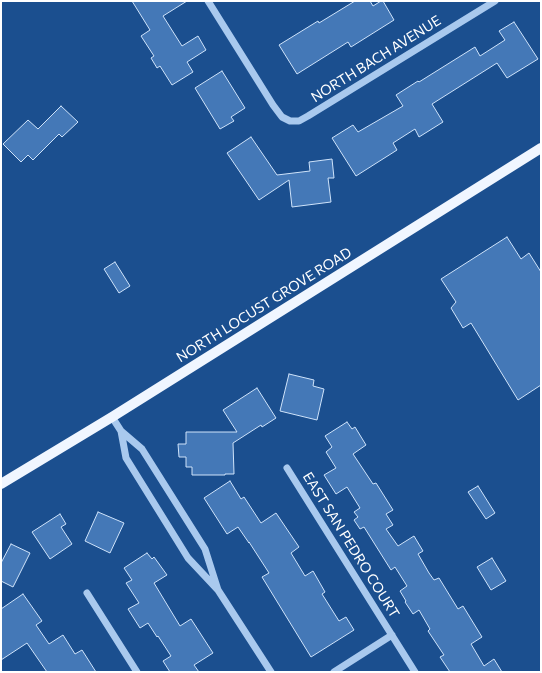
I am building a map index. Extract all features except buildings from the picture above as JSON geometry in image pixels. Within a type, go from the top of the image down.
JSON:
[{"type":"main road","name":"NORTH LOCUST GROVE ROAD","points":[[1,484],[112,417],[541,148]]},
{"type":"street","name":"NORTH BACH AVENUE","points":[[208,1],[273,105],[282,117],[290,122],[299,121],[308,116],[495,1]]},
{"type":"street","points":[[112,417],[121,431],[142,449],[201,542],[205,549],[218,590]]},
{"type":"street","points":[[121,431],[126,458],[130,465],[188,558],[218,590],[271,672]]},
{"type":"street","name":"EAST SAN PEDRO COURT","points":[[287,468],[415,672]]},
{"type":"street","points":[[88,593],[137,672]]},
{"type":"street","points":[[334,672],[392,635]]}]
